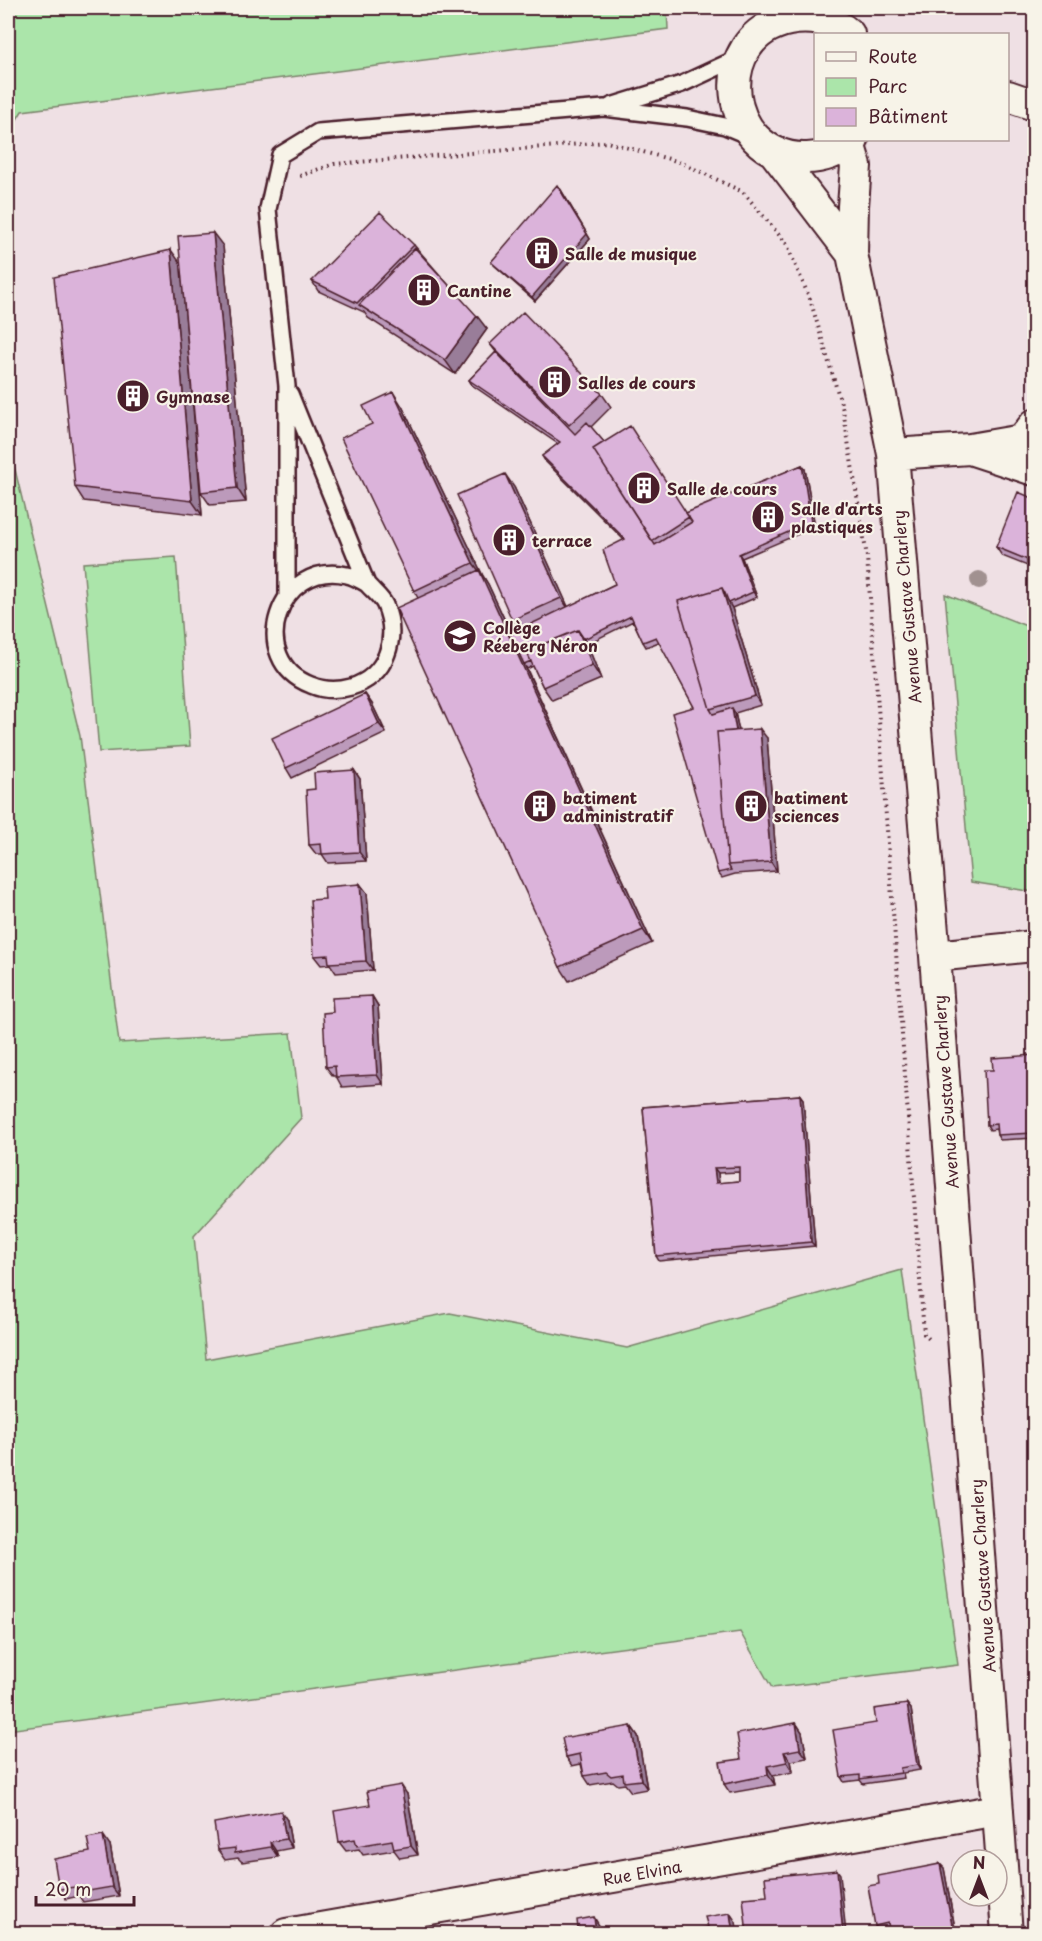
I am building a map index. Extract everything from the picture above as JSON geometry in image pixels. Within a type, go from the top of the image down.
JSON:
[{"type":"street","points":[[747,48],[758,8]]},
{"type":"street","points":[[747,48],[768,28],[787,21],[807,18],[832,21]]},
{"type":"street","name":"Avenue Gustave Charlery","points":[[747,48],[735,76],[735,99],[742,120],[852,254]]},
{"type":"street","points":[[764,145],[793,158],[813,158],[832,153],[851,141]]},
{"type":"street","name":"Avenue Gustave Charlery","points":[[851,141],[856,166],[852,254],[893,454],[935,956],[1007,1934]]},
{"type":"street","points":[[893,454],[970,449],[1022,440],[1035,425]]},
{"type":"street","points":[[970,449],[1035,470]]},
{"type":"street","points":[[935,956],[1035,946]]},
{"type":"street","name":"Rue Elvina","points":[[286,1934],[998,1810]]},
{"type":"lane","points":[[604,108],[682,84],[747,48]]},
{"type":"lane","points":[[287,596],[287,386],[268,208],[280,155],[318,132],[604,108],[687,118],[725,126],[764,145]]},
{"type":"lane","points":[[287,386],[367,584],[384,603],[392,627],[389,651],[375,672],[360,684],[340,690],[321,689],[302,682],[287,669],[278,652],[274,632],[278,613],[287,596],[303,581],[325,574],[347,575],[367,584]]},
{"type":"path","points":[[268,208],[297,177],[334,164],[607,142],[680,162],[743,192],[786,243],[810,299],[843,410],[867,557],[924,1334],[967,1374]]},
{"type":"green space","points":[[8,8],[667,8],[668,29],[22,111],[8,134]]},
{"type":"green space","points":[[8,441],[80,736],[119,1043],[291,1033],[301,1118],[194,1236],[206,1359],[450,1313],[627,1348],[902,1270],[958,1665],[772,1688],[740,1632],[8,1730]]},
{"type":"green space","points":[[176,557],[190,746],[99,752],[83,563]]},
{"type":"green space","points":[[945,594],[1034,629],[1034,892],[971,882]]},
{"type":"building","name":"Salle de musique","points":[[557,185],[587,234],[532,297],[491,262]]},
{"type":"building","points":[[380,212],[414,245],[357,303],[312,281]]},
{"type":"building","points":[[213,233],[237,488],[201,492],[178,236]]},
{"type":"building","name":"Cantine","points":[[415,248],[477,316],[445,360],[359,305]]},
{"type":"building","name":"Gymnase","points":[[171,250],[192,501],[75,487],[54,277]]},
{"type":"building","name":"Salles de cours","points":[[523,312],[602,394],[569,425],[490,344]]},
{"type":"building","points":[[496,352],[575,434],[587,422],[604,442],[593,449],[655,545],[692,522],[686,513],[802,465],[811,522],[739,554],[753,592],[729,603],[722,588],[678,601],[710,709],[713,714],[732,708],[736,731],[717,732],[728,865],[731,870],[718,873],[672,713],[694,707],[656,637],[643,642],[631,616],[584,639],[578,630],[526,651],[531,661],[524,664],[510,634],[615,584],[603,550],[625,539],[542,456],[560,442],[469,380]]},
{"type":"building","points":[[393,392],[473,563],[414,591],[341,438],[372,424],[363,406]]},
{"type":"building","name":"Salle de cours","points":[[630,426],[689,517],[652,541],[593,449]]},
{"type":"building","name":"terrace","points":[[505,474],[561,598],[512,620],[457,495]]},
{"type":"building","points":[[1018,492],[1035,499],[1035,563],[996,547]]},
{"type":"building","name":"batiment administratif","points":[[479,570],[643,930],[560,967],[396,608]]},
{"type":"building","points":[[722,588],[755,696],[710,709],[678,601]]},
{"type":"building","points":[[578,630],[592,665],[543,687],[526,651]]},
{"type":"building","points":[[365,694],[379,724],[286,768],[272,738]]},
{"type":"building","name":"batiment sciences","points":[[760,729],[771,862],[728,865],[717,732]]},
{"type":"building","points":[[354,770],[359,852],[322,854],[321,844],[309,845],[306,790],[315,789],[314,773]]},
{"type":"building","points":[[360,884],[366,961],[329,963],[328,955],[314,956],[310,900],[325,899],[324,887]]},
{"type":"building","points":[[372,996],[377,1075],[336,1077],[335,1066],[326,1067],[323,1013],[333,1012],[332,998]]},
{"type":"building","points":[[1035,1055],[1035,1133],[997,1135],[996,1124],[987,1125],[984,1070],[993,1070],[992,1058]]},
{"type":"building","points":[[800,1095],[811,1242],[656,1256],[643,1107]],"holes":[[[739,1167],[739,1181],[716,1183],[714,1168]]]},
{"type":"building","points":[[907,1704],[917,1765],[900,1768],[901,1773],[860,1779],[860,1775],[841,1777],[833,1730],[876,1723],[874,1709]]},
{"type":"building","points":[[796,1723],[800,1749],[784,1752],[787,1762],[767,1766],[768,1775],[724,1784],[720,1762],[741,1759],[737,1734]]},
{"type":"building","points":[[631,1726],[641,1780],[624,1782],[623,1774],[611,1776],[606,1772],[584,1776],[580,1754],[566,1757],[562,1738]]},
{"type":"building","points":[[401,1785],[411,1846],[394,1849],[392,1840],[357,1846],[355,1839],[339,1842],[334,1811],[370,1805],[367,1791]]},
{"type":"building","points":[[281,1811],[286,1839],[270,1842],[271,1847],[235,1853],[235,1848],[218,1850],[214,1823]]},
{"type":"building","points":[[103,1835],[112,1887],[77,1893],[75,1887],[59,1889],[54,1859],[90,1852],[87,1838]]},
{"type":"building","points":[[940,1864],[953,1930],[936,1934],[890,1934],[888,1923],[875,1926],[868,1886],[879,1884],[878,1876]]},
{"type":"building","points":[[837,1870],[843,1934],[747,1934],[743,1898],[767,1896],[765,1877]]},
{"type":"building","points":[[730,1913],[733,1934],[673,1934],[708,1927],[705,1917]]},
{"type":"building","points":[[594,1917],[596,1934],[566,1934],[569,1930],[578,1929],[577,1920]]},
{"type":"place","name":"Salle de musique","points":[[542,253]]},
{"type":"place","name":"Cantine","points":[[424,290]]},
{"type":"place","name":"Salles de cours","points":[[555,382]]},
{"type":"place","name":"Gymnase","points":[[133,396]]},
{"type":"place","name":"Salle de cours","points":[[644,488]]},
{"type":"place","name":"Salle d'arts plastiques","points":[[768,517]]},
{"type":"place","name":"terrace","points":[[509,540]]},
{"type":"place","name":"Collège Réeberg Néron","points":[[460,636]]},
{"type":"place","name":"batiment administratif","points":[[540,806]]},
{"type":"place","name":"batiment sciences","points":[[751,806]]}]
